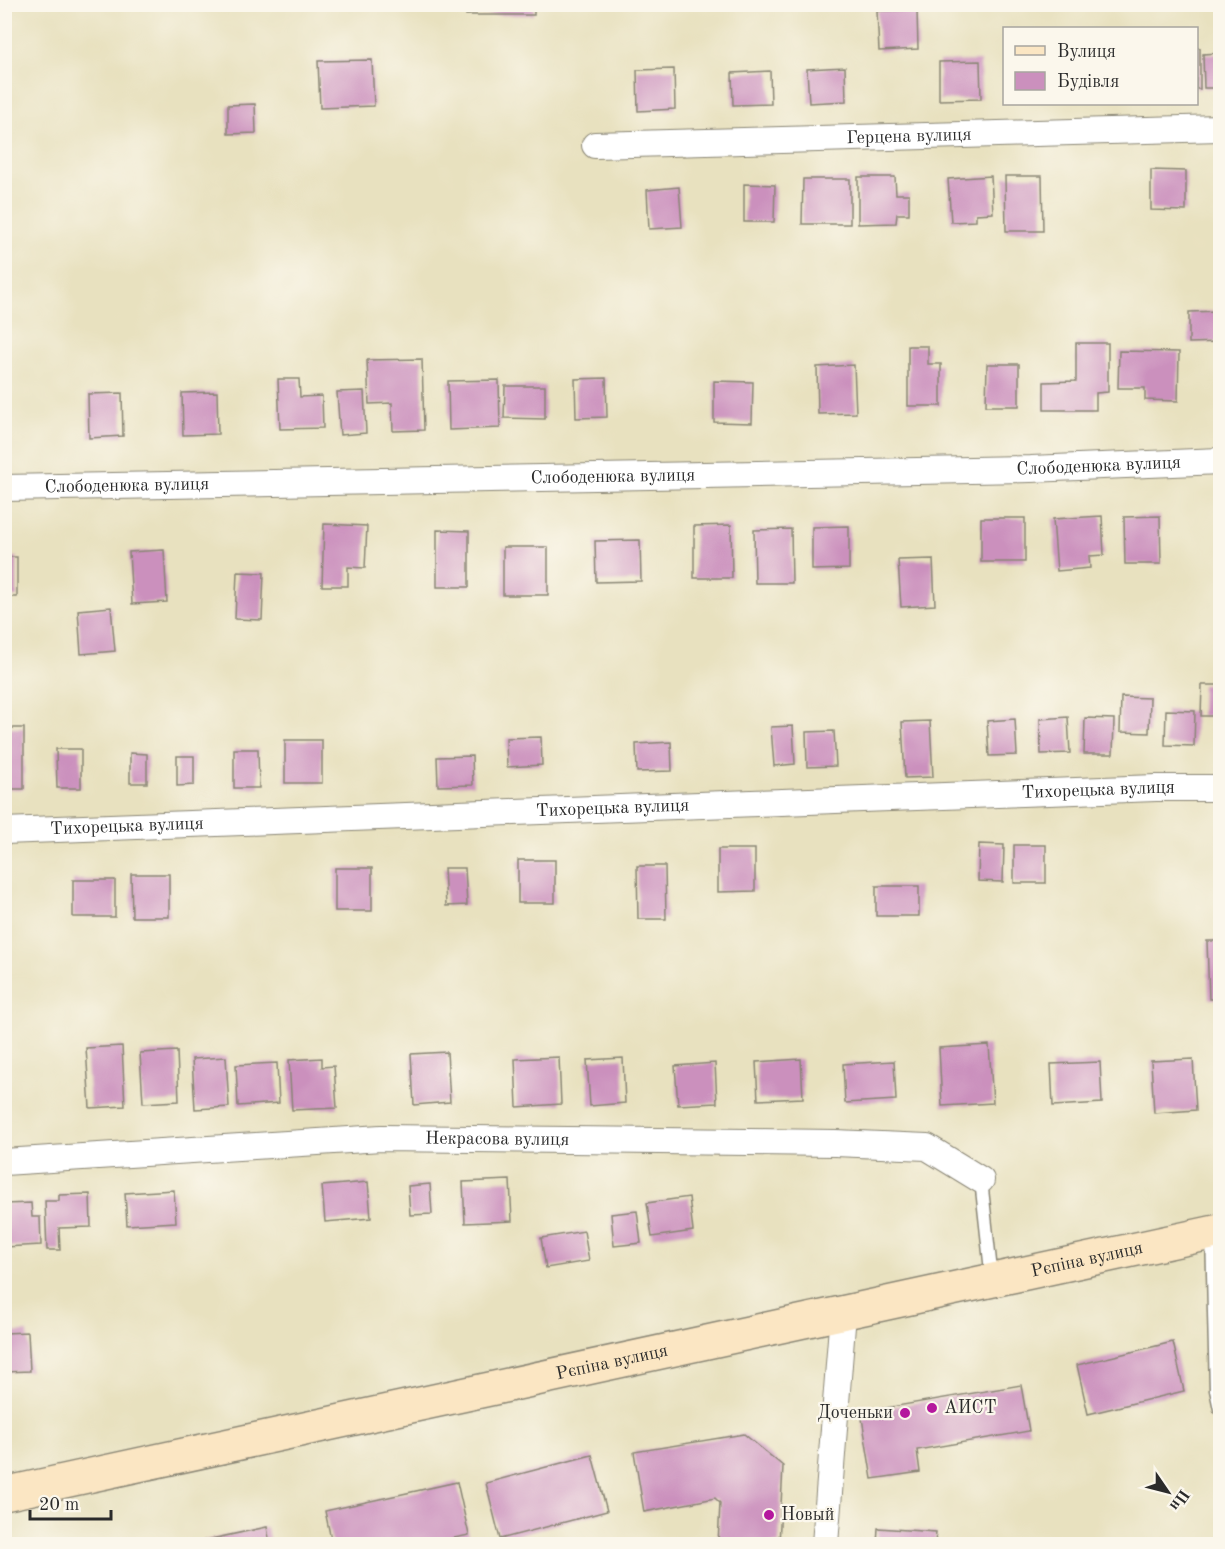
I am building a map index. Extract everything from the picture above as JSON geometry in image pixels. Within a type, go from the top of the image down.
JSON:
[{"type":"street","name":"Герцена вулиця","points":[[595,146],[1221,128]]},
{"type":"street","name":"Слободенюка вулиця","points":[[4,488],[1019,469],[1221,461]]},
{"type":"street","name":"Тихорецька вулиця","points":[[4,831],[1108,790],[1221,788]]},
{"type":"street","name":"Некрасова вулиця","points":[[4,1162],[381,1138],[835,1143],[927,1147],[981,1180]]},
{"type":"street","name":"Рєпіна вулиця","points":[[4,1494],[1216,1232]]},
{"type":"street","points":[[825,1545],[843,1313]]},
{"type":"lane","points":[[981,1180],[992,1281]]},
{"type":"lane","points":[[1216,1232],[1216,1390],[1221,1409]]},
{"type":"building","points":[[466,4],[534,4],[534,15],[466,15]]},
{"type":"building","points":[[917,10],[918,49],[879,51],[877,11]]},
{"type":"building","points":[[1198,48],[1200,48],[1200,89],[1198,89]]},
{"type":"building","points":[[1220,53],[1220,88],[1204,88],[1203,54]]},
{"type":"building","points":[[372,60],[374,106],[320,108],[318,61]]},
{"type":"building","points":[[980,61],[981,99],[939,100],[939,62]]},
{"type":"building","points":[[845,67],[846,101],[809,103],[807,69]]},
{"type":"building","points":[[674,69],[675,109],[638,111],[637,70]]},
{"type":"building","points":[[770,71],[771,104],[733,105],[732,73]]},
{"type":"building","points":[[255,104],[256,133],[228,134],[228,105]]},
{"type":"building","points":[[1151,170],[1186,171],[1186,211],[1151,210]]},
{"type":"building","points":[[991,176],[993,213],[976,214],[976,221],[951,222],[948,179]]},
{"type":"building","points":[[1005,176],[1042,176],[1043,231],[1006,231]]},
{"type":"building","points":[[858,177],[895,177],[896,194],[909,194],[909,214],[897,214],[896,223],[858,224]]},
{"type":"building","points":[[803,179],[850,179],[850,224],[802,224]]},
{"type":"building","points":[[744,184],[775,185],[774,222],[744,222]]},
{"type":"building","points":[[679,187],[682,227],[649,229],[647,190]]},
{"type":"building","points":[[1220,311],[1220,342],[1189,343],[1189,312]]},
{"type":"building","points":[[1076,343],[1108,343],[1108,392],[1096,393],[1096,410],[1044,410],[1044,382],[1076,381]]},
{"type":"building","points":[[908,346],[928,346],[928,364],[941,364],[941,406],[908,406]]},
{"type":"building","points":[[1119,351],[1179,352],[1178,401],[1145,400],[1145,388],[1118,388]]},
{"type":"building","points":[[422,359],[424,430],[393,431],[392,403],[369,404],[367,360]]},
{"type":"building","points":[[987,364],[1019,364],[1019,406],[986,406]]},
{"type":"building","points":[[854,365],[856,413],[818,414],[817,367]]},
{"type":"building","points":[[606,378],[607,417],[576,418],[575,379]]},
{"type":"building","points":[[278,379],[299,379],[300,397],[322,396],[323,428],[280,429]]},
{"type":"building","points":[[499,380],[500,428],[449,430],[448,381]]},
{"type":"building","points":[[714,381],[753,382],[752,423],[714,422]]},
{"type":"building","points":[[505,386],[545,386],[545,419],[504,418]]},
{"type":"building","points":[[364,391],[366,433],[340,435],[337,392]]},
{"type":"building","points":[[217,392],[218,434],[183,435],[182,393]]},
{"type":"building","points":[[122,393],[123,436],[89,438],[88,394]]},
{"type":"building","points":[[1102,516],[1104,555],[1089,556],[1090,568],[1057,571],[1053,519]]},
{"type":"building","points":[[1160,516],[1161,564],[1125,564],[1124,517]]},
{"type":"building","points":[[981,518],[1025,518],[1025,562],[981,562]]},
{"type":"building","points":[[324,524],[367,526],[365,568],[348,567],[348,586],[322,586]]},
{"type":"building","points":[[731,525],[732,578],[694,578],[694,526]]},
{"type":"building","points":[[849,526],[849,569],[812,570],[812,527]]},
{"type":"building","points":[[791,529],[792,583],[755,583],[754,530]]},
{"type":"building","points":[[437,530],[469,531],[469,587],[437,587]]},
{"type":"building","points":[[640,540],[641,581],[596,582],[595,541]]},
{"type":"building","points":[[503,547],[548,547],[548,595],[503,595]]},
{"type":"building","points":[[164,550],[167,602],[132,604],[129,552]]},
{"type":"building","points":[[4,557],[17,557],[17,597],[4,597]]},
{"type":"building","points":[[933,559],[935,605],[901,607],[898,560]]},
{"type":"building","points":[[237,572],[264,573],[262,620],[235,619]]},
{"type":"building","points":[[111,607],[115,651],[81,654],[78,610]]},
{"type":"building","points":[[1202,685],[1220,685],[1220,716],[1201,716]]},
{"type":"building","points":[[1121,697],[1150,698],[1149,733],[1120,732]]},
{"type":"building","points":[[1166,710],[1195,711],[1194,746],[1165,745]]},
{"type":"building","points":[[1068,717],[1070,753],[1041,754],[1040,719]]},
{"type":"building","points":[[1085,718],[1114,719],[1113,754],[1084,754]]},
{"type":"building","points":[[1015,719],[1017,755],[989,756],[987,721]]},
{"type":"building","points":[[930,721],[933,777],[905,778],[902,722]]},
{"type":"building","points":[[793,726],[795,764],[774,766],[771,727]]},
{"type":"building","points":[[4,728],[24,728],[24,789],[4,789]]},
{"type":"building","points":[[834,731],[836,766],[807,767],[806,732]]},
{"type":"building","points":[[541,737],[542,765],[507,767],[506,738]]},
{"type":"building","points":[[285,740],[322,740],[322,783],[285,783]]},
{"type":"building","points":[[671,742],[672,771],[637,772],[636,744]]},
{"type":"building","points":[[56,749],[81,749],[81,788],[57,788]]},
{"type":"building","points":[[234,749],[258,749],[259,788],[234,788]]},
{"type":"building","points":[[130,753],[147,754],[147,783],[130,783]]},
{"type":"building","points":[[177,756],[194,756],[194,785],[177,786]]},
{"type":"building","points":[[472,756],[473,785],[438,786],[437,757]]},
{"type":"building","points":[[979,844],[1004,845],[1003,882],[978,881]]},
{"type":"building","points":[[1014,845],[1046,845],[1046,883],[1014,883]]},
{"type":"building","points":[[718,849],[755,849],[755,891],[718,892]]},
{"type":"building","points":[[518,860],[555,860],[555,903],[518,903]]},
{"type":"building","points":[[637,866],[665,866],[666,919],[638,919]]},
{"type":"building","points":[[335,868],[372,868],[372,911],[335,911]]},
{"type":"building","points":[[444,868],[465,868],[467,905],[446,906]]},
{"type":"building","points":[[131,874],[169,874],[169,917],[132,917]]},
{"type":"building","points":[[73,880],[115,880],[115,917],[73,917]]},
{"type":"building","points":[[876,886],[919,886],[919,916],[876,916]]},
{"type":"building","points":[[1207,941],[1220,941],[1220,999],[1209,999]]},
{"type":"building","points":[[989,1045],[993,1103],[942,1106],[939,1048]]},
{"type":"building","points":[[122,1046],[125,1106],[90,1108],[86,1048]]},
{"type":"building","points":[[177,1051],[179,1101],[143,1103],[140,1053]]},
{"type":"building","points":[[447,1052],[450,1102],[414,1105],[411,1054]]},
{"type":"building","points":[[226,1057],[229,1107],[195,1109],[192,1059]]},
{"type":"building","points":[[559,1057],[561,1104],[517,1107],[515,1059]]},
{"type":"building","points":[[322,1058],[322,1067],[334,1066],[337,1108],[292,1110],[289,1060]]},
{"type":"building","points":[[623,1058],[625,1103],[590,1106],[587,1060]]},
{"type":"building","points":[[801,1059],[803,1098],[758,1100],[756,1062]]},
{"type":"building","points":[[1193,1059],[1196,1110],[1154,1113],[1151,1061]]},
{"type":"building","points":[[894,1061],[896,1100],[845,1103],[843,1064]]},
{"type":"building","points":[[1100,1062],[1102,1103],[1053,1106],[1051,1064]]},
{"type":"building","points":[[277,1063],[279,1103],[238,1106],[236,1065]]},
{"type":"building","points":[[715,1063],[717,1103],[678,1105],[675,1066]]},
{"type":"building","points":[[510,1180],[512,1221],[465,1223],[463,1182]]},
{"type":"building","points":[[368,1182],[371,1218],[325,1222],[322,1186]]},
{"type":"building","points":[[430,1184],[432,1214],[410,1215],[408,1186]]},
{"type":"building","points":[[174,1190],[176,1222],[127,1225],[125,1193]]},
{"type":"building","points":[[90,1194],[91,1227],[59,1228],[60,1250],[47,1250],[45,1201],[59,1201],[59,1195]]},
{"type":"building","points":[[689,1197],[693,1231],[652,1237],[647,1203]]},
{"type":"building","points":[[31,1203],[32,1217],[40,1217],[41,1245],[4,1247],[4,1204]]},
{"type":"building","points":[[637,1211],[641,1243],[614,1246],[611,1214]]},
{"type":"building","points":[[584,1231],[589,1261],[546,1268],[541,1238]]},
{"type":"building","points":[[28,1332],[30,1371],[4,1372],[4,1333]]},
{"type":"building","points":[[1173,1342],[1184,1391],[1088,1414],[1077,1365]]},
{"type":"building","points":[[1021,1385],[1029,1431],[917,1450],[920,1472],[872,1479],[861,1412]]},
{"type":"building","points":[[744,1434],[783,1466],[779,1544],[718,1544],[720,1503],[715,1498],[644,1512],[634,1452]]},
{"type":"building","points":[[592,1455],[607,1511],[500,1539],[486,1483]]},
{"type":"building","points":[[457,1482],[469,1535],[425,1544],[332,1544],[325,1511]]},
{"type":"building","points":[[267,1527],[270,1544],[188,1544]]},
{"type":"building","points":[[878,1528],[936,1532],[935,1544],[877,1544]]},
{"type":"place","name":"АИСТ","points":[[932,1408]]},
{"type":"place","name":"Доченьки","points":[[905,1413]]},
{"type":"place","name":"Новый","points":[[769,1515]]}]
